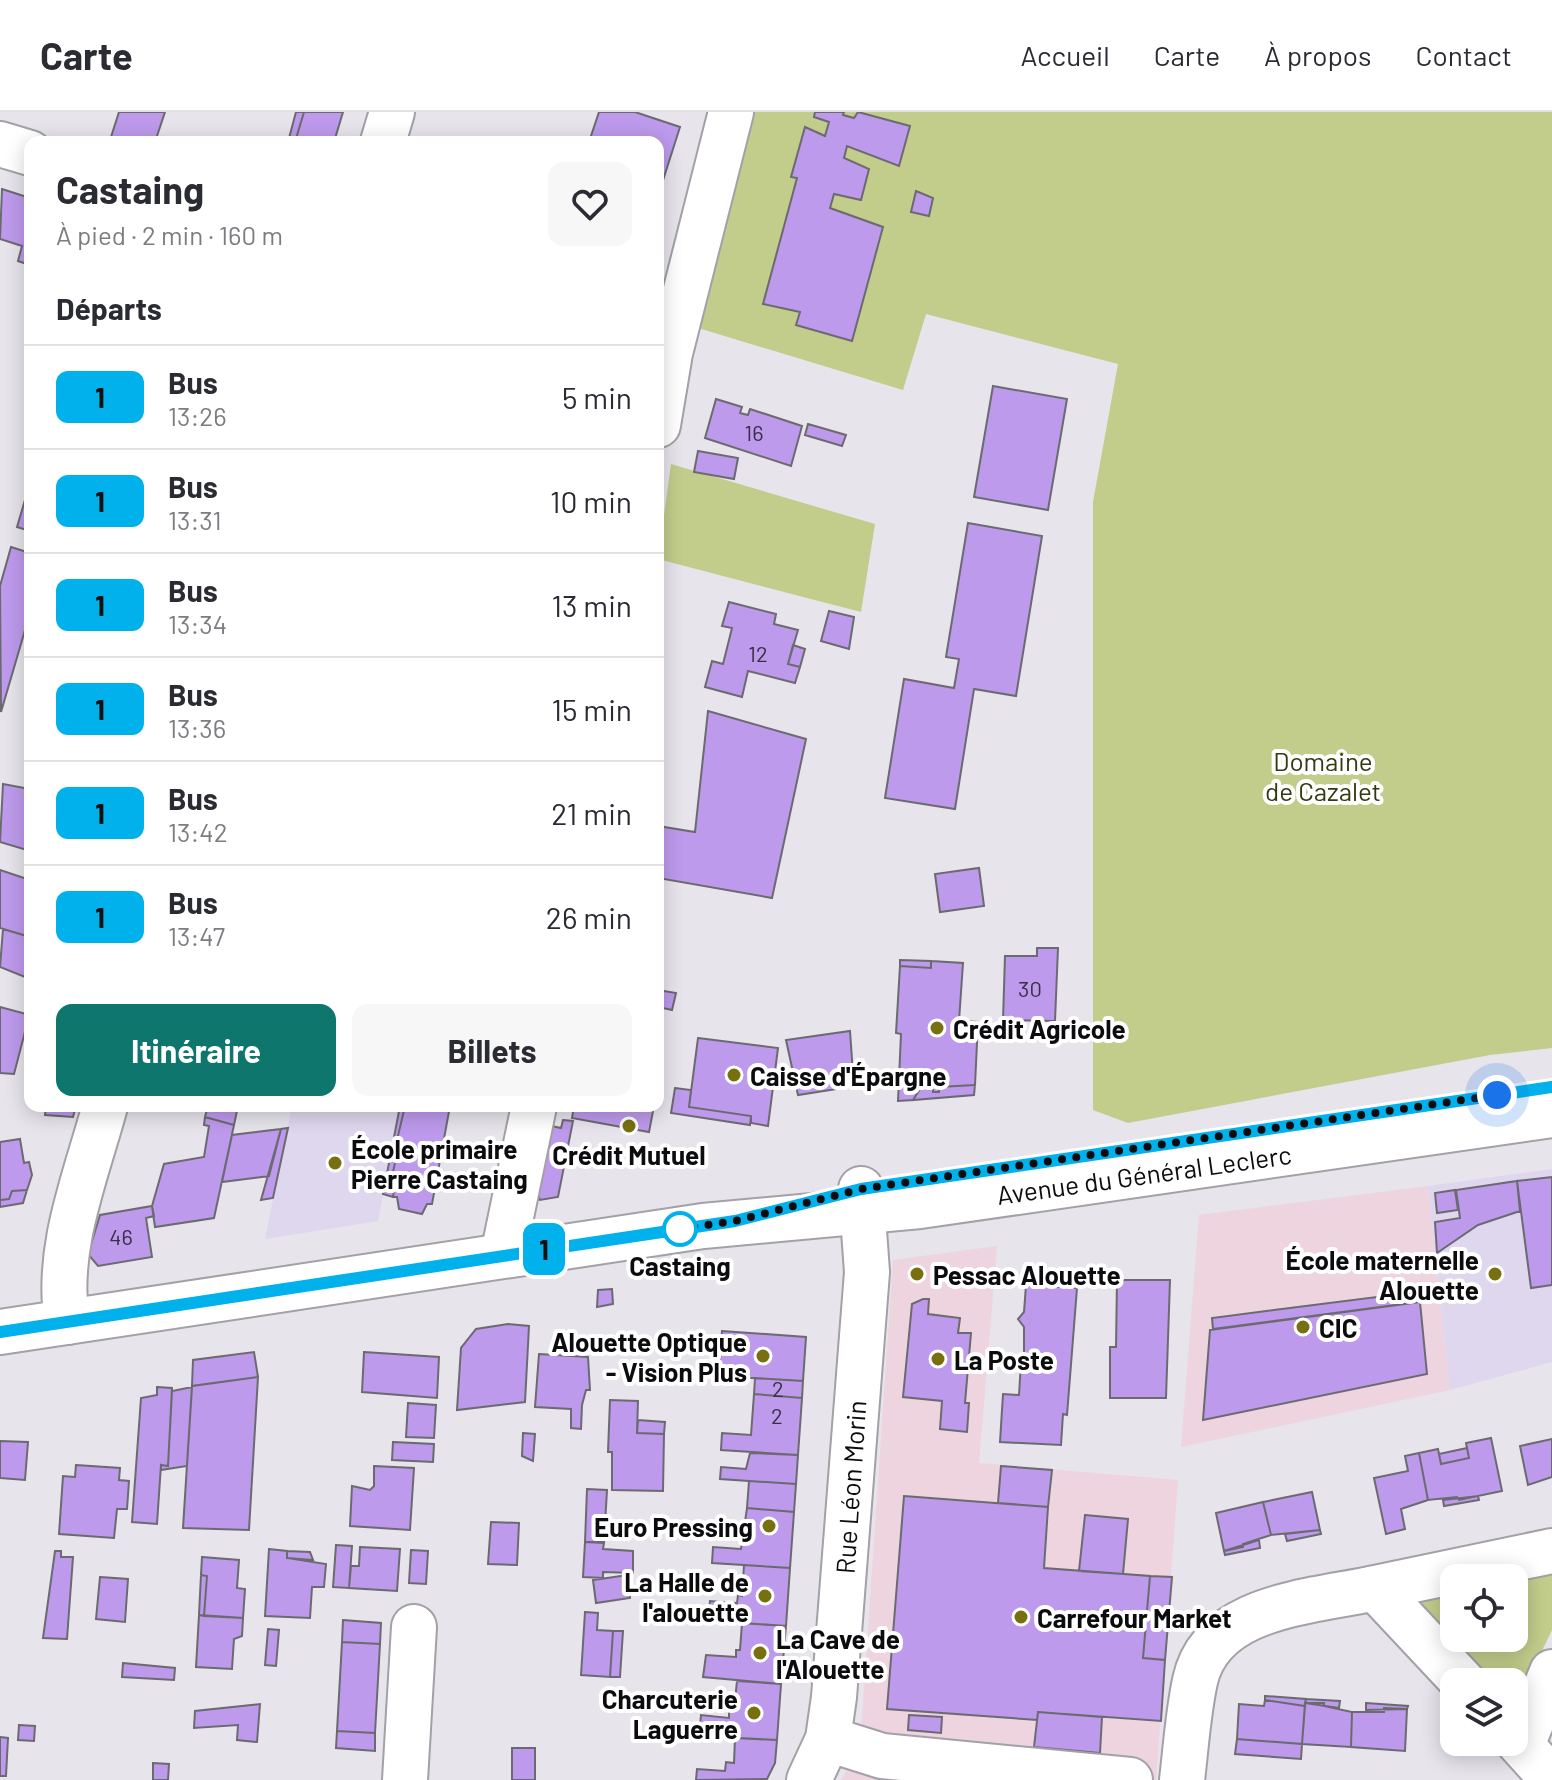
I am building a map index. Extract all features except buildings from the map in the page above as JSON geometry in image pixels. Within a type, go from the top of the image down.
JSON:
[{"type":"main road","points":[[385,136],[392,112]]},
{"type":"main road","points":[[664,349],[731,112]]},
{"type":"main road","points":[[0,144],[24,151]]},
{"type":"main road","name":"Avenue du Général Leclerc","points":[[0,1332],[735,1221],[1552,1087]]},
{"type":"main road","points":[[67,1322],[62,1289],[70,1232],[103,1112]]},
{"type":"main road","points":[[503,1255],[533,1112]]},
{"type":"main road","name":"Avenue du Général Leclerc","points":[[862,1200],[1111,1181],[1552,1115]]},
{"type":"main road","name":"Rue Léon Morin","points":[[809,1780],[828,1739],[867,1272],[862,1200]]},
{"type":"main road","points":[[1182,1780],[1195,1679],[1204,1656],[1216,1638],[1243,1618],[1552,1551]]},
{"type":"main road","points":[[1375,1588],[1450,1668]]},
{"type":"main road","points":[[405,1780],[414,1627]]},
{"type":"main road","points":[[1528,1721],[1552,1672]]},
{"type":"main road","points":[[828,1739],[882,1756],[1130,1780]]},
{"type":"main road","points":[[1528,1752],[1552,1779]]},
{"type":"shaded area","name":"École primaire Pierre Castaing","points":[[291,1112],[399,1112],[378,1221],[265,1239]]},
{"type":"shaded area","name":"École maternelle Alouette","points":[[1552,1169],[1552,1362],[1450,1390],[1428,1186]]},
{"type":"shaded area","points":[[1428,1186],[1450,1390],[1181,1447],[1199,1215]]},
{"type":"shaded area","points":[[997,1246],[979,1463],[1178,1480],[1156,1780],[841,1780],[857,1753],[861,1734],[893,1260]]},
{"type":"green space","name":"Domaine de Cazalet","points":[[751,112],[1552,112],[1552,1048],[1490,1055],[1128,1123],[1093,1110],[1093,502],[1118,364],[926,314],[903,390],[695,327]]},
{"type":"green space","points":[[671,464],[875,524],[861,612],[664,561],[664,515]]},
{"type":"green space","points":[[1552,1568],[1552,1630],[1528,1680],[1528,1668],[1476,1668],[1461,1652],[1528,1652],[1528,1574]]},
{"type":"green space","points":[[1440,1592],[1440,1630],[1420,1609],[1424,1596]]},
{"type":"bus line","name":"1","points":[[0,1332],[735,1221],[861,1189],[1552,1087]]},
{"type":"place","name":"Crédit Agricole","points":[[937,1028]]},
{"type":"place","name":"Caisse d'Épargne","points":[[734,1075]]},
{"type":"place","name":"Crédit Mutuel","points":[[629,1126]]},
{"type":"place","name":"École primaire Pierre Castaing","points":[[335,1163]]},
{"type":"place","name":"Castaing","points":[[680,1229]]},
{"type":"place","name":"Pessac Alouette","points":[[917,1274]]},
{"type":"place","name":"École maternelle Alouette","points":[[1495,1274]]},
{"type":"place","name":"CIC","points":[[1303,1327]]},
{"type":"place","name":"Alouette Optique - Vision Plus","points":[[763,1356]]},
{"type":"place","name":"La Poste","points":[[938,1359]]},
{"type":"place","name":"Euro Pressing","points":[[769,1526]]},
{"type":"place","name":"La Halle de l'alouette","points":[[765,1596]]},
{"type":"place","name":"Carrefour Market","points":[[1021,1617]]},
{"type":"place","name":"La Cave de l'Alouette","points":[[760,1653]]},
{"type":"place","name":"Charcuterie Laguerre","points":[[754,1713]]},
{"type":"route","points":[[680,1229],[735,1221],[861,1189],[1497,1095]]}]
